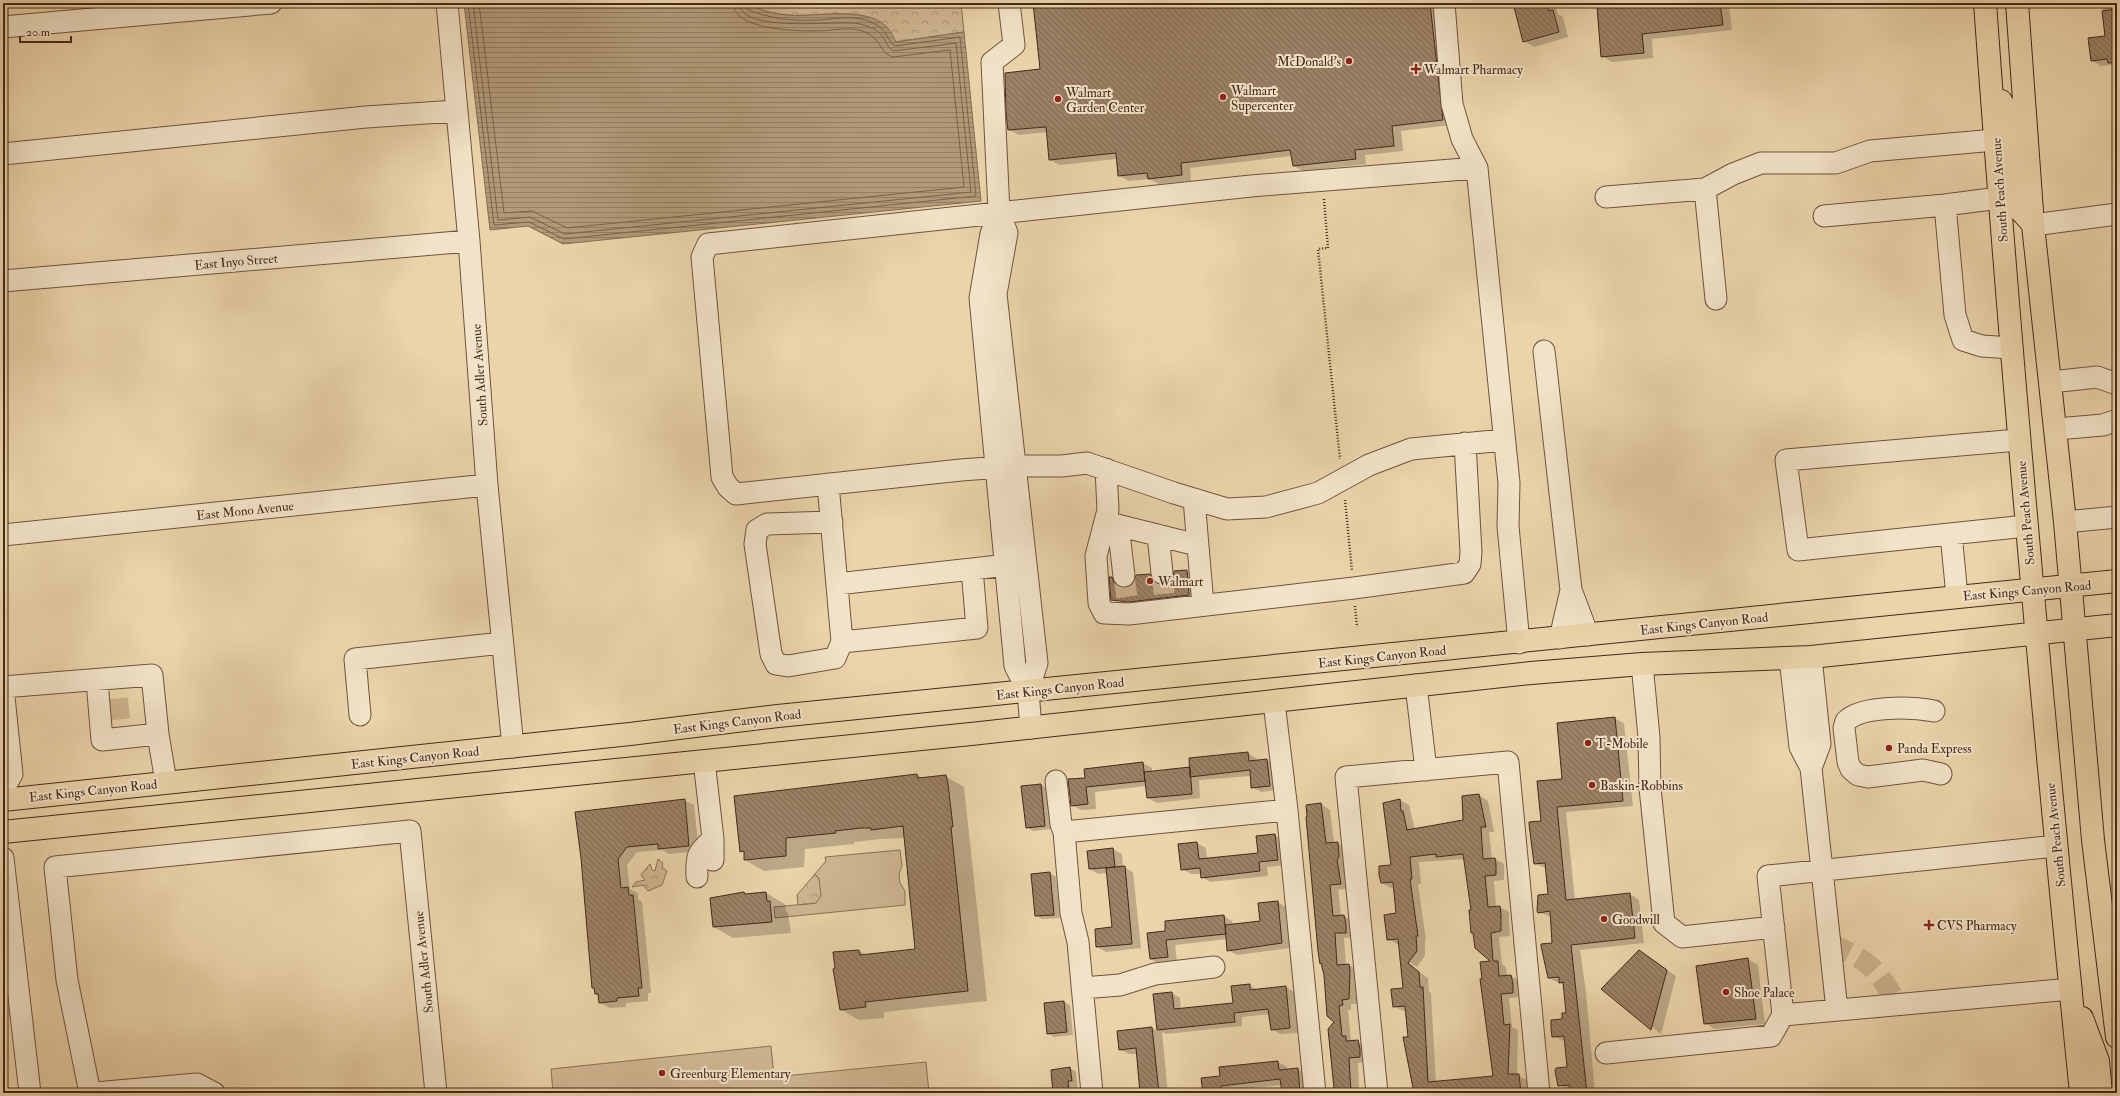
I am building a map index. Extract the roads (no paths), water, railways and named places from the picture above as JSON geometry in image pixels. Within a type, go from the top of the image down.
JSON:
[{"type":"main road","name":"South Peach Avenue","points":[[1985,3],[2018,440],[2081,1093]]},
{"type":"main road","points":[[2001,3],[2004,37],[2024,111]]},
{"type":"main road","points":[[2017,3],[2033,224],[2056,429],[2093,840],[2115,998],[2117,1037]]},
{"type":"main road","points":[[1991,82],[2008,113],[2015,197],[2018,209],[2033,224]]},
{"type":"main road","name":"East Kings Canyon Road","points":[[3,800],[513,747],[778,716],[1519,643],[1957,596],[2117,581]]},
{"type":"main road","points":[[3,832],[1031,728],[1416,685],[1642,664],[1800,658],[2117,625]]},
{"type":"main road","points":[[2071,989],[2098,1061],[2101,1093]]},
{"type":"street","points":[[3,27],[271,3]]},
{"type":"street","name":"South Adler Avenue","points":[[447,3],[469,241],[487,486],[513,747]]},
{"type":"street","points":[[1009,3],[1014,45],[992,62],[999,212],[1007,233],[996,294],[1006,467],[1007,565],[1016,666],[1028,691],[1031,728]]},
{"type":"street","points":[[1444,3],[1452,104],[1462,139],[1476,168],[1509,483],[1508,526],[1519,643]]},
{"type":"street","points":[[3,154],[366,117],[456,111]]},
{"type":"street","points":[[1606,197],[1705,189],[1733,174],[1761,163],[1836,163],[1870,151],[1995,140]]},
{"type":"street","points":[[1476,168],[1322,180],[999,212],[708,244],[702,257],[722,477],[728,487],[736,494],[1006,467],[1062,466],[1086,463],[1227,509],[1266,507],[1318,493],[1369,465],[1411,449],[1504,440]]},
{"type":"street","points":[[1705,189],[1716,298]]},
{"type":"street","points":[[1824,216],[1945,205],[1999,198]]},
{"type":"street","points":[[1945,205],[1955,315],[1962,340],[1982,346],[2012,348]]},
{"type":"street","points":[[2033,224],[2117,214]]},
{"type":"street","name":"East Inyo Street","points":[[3,281],[469,241]]},
{"type":"street","points":[[1544,351],[1571,590],[1588,635]]},
{"type":"street","points":[[2050,382],[2097,377],[2117,384]]},
{"type":"street","points":[[2056,429],[2103,425],[2117,420]]},
{"type":"street","points":[[2018,440],[1786,460],[1798,550],[2026,526]]},
{"type":"street","points":[[1111,523],[1096,556],[1100,603],[1104,612],[1165,605],[1203,606],[1464,574],[1470,564],[1471,552],[1465,443]]},
{"type":"street","points":[[1006,467],[1037,663],[1028,691]]},
{"type":"street","points":[[1106,469],[1108,510],[1124,576]]},
{"type":"street","points":[[828,484],[832,522],[842,642],[835,658],[788,666],[776,664],[771,654],[755,544],[757,530],[766,524],[832,522]]},
{"type":"street","name":"East Mono Avenue","points":[[3,535],[487,486]]},
{"type":"street","points":[[1194,499],[1203,606]]},
{"type":"street","points":[[2065,522],[2117,517]]},
{"type":"street","points":[[1111,523],[1197,545]]},
{"type":"street","points":[[1951,534],[1957,596]]},
{"type":"street","points":[[1158,535],[1162,573]]},
{"type":"street","points":[[837,584],[1007,565]]},
{"type":"street","points":[[842,642],[977,628],[972,569]]},
{"type":"street","points":[[1560,638],[1571,590]]},
{"type":"street","points":[[360,715],[355,659],[502,643]]},
{"type":"street","points":[[1800,658],[1800,747],[1812,768],[1837,1010]]},
{"type":"street","points":[[1642,664],[1649,737],[1650,788],[1664,923],[1682,937],[1774,927]]},
{"type":"street","points":[[3,790],[12,774],[3,687],[152,675],[146,706],[158,734],[166,782]]},
{"type":"street","points":[[97,680],[104,710],[102,740],[158,734]]},
{"type":"street","points":[[1416,685],[1426,770]]},
{"type":"street","points":[[1274,702],[1287,810],[1314,1093]]},
{"type":"street","points":[[1934,711],[1914,707],[1859,712],[1846,721],[1845,735],[1848,762],[1851,769],[1858,775],[1868,777],[1922,770],[1941,774]]},
{"type":"street","points":[[704,761],[713,839],[713,860]]},
{"type":"street","points":[[1377,1093],[1346,777],[1508,762],[1539,1093]]},
{"type":"street","points":[[1056,781],[1060,824],[1064,832],[1071,913],[1078,942],[1092,1093]]},
{"type":"street","points":[[1064,832],[1287,810]]},
{"type":"street","name":"South Adler Avenue","points":[[90,1093],[67,980],[55,867],[410,831],[436,1093]]},
{"type":"street","points":[[697,877],[697,857],[699,851],[713,839]]},
{"type":"street","points":[[1606,1053],[1771,1036],[1783,1015],[1768,876],[2056,846]]},
{"type":"street","points":[[3,858],[30,1093]]},
{"type":"street","points":[[1082,988],[1120,985],[1155,974],[1214,967]]},
{"type":"street","points":[[1783,1015],[2071,989]]},
{"type":"street","points":[[95,1093],[202,1090]]},
{"type":"water","points":[[464,3],[744,3],[776,14],[843,14],[871,18],[882,23],[890,31],[896,42],[964,32],[981,201],[563,244],[528,226],[490,230]]},
{"type":"tunnel","points":[[1162,573],[1165,601]]},
{"type":"tunnel","points":[[1124,576],[1128,605]]},
{"type":"tunnel","points":[[108,710],[137,707]]},
{"type":"tunnel","points":[[1830,944],[1854,955],[1871,967],[1884,982],[1898,1005]]},
{"type":"place","name":"McDonald's","points":[[1349,61]]},
{"type":"place","name":"Walmart Pharmacy","points":[[1416,69]]},
{"type":"place","name":"Walmart Supercenter","points":[[1223,97]]},
{"type":"place","name":"Walmart Garden Center","points":[[1058,99]]},
{"type":"place","name":"Walmart","points":[[1150,581]]},
{"type":"place","name":"T-Mobile","points":[[1588,743]]},
{"type":"place","name":"Panda Express","points":[[1889,748]]},
{"type":"place","name":"Baskin-Robbins","points":[[1592,785]]},
{"type":"place","name":"Goodwill","points":[[1604,919]]},
{"type":"place","name":"CVS Pharmacy","points":[[1929,925]]},
{"type":"place","name":"Shoe Palace","points":[[1726,992]]},
{"type":"place","name":"Greenburg Elementary","points":[[662,1073]]}]
